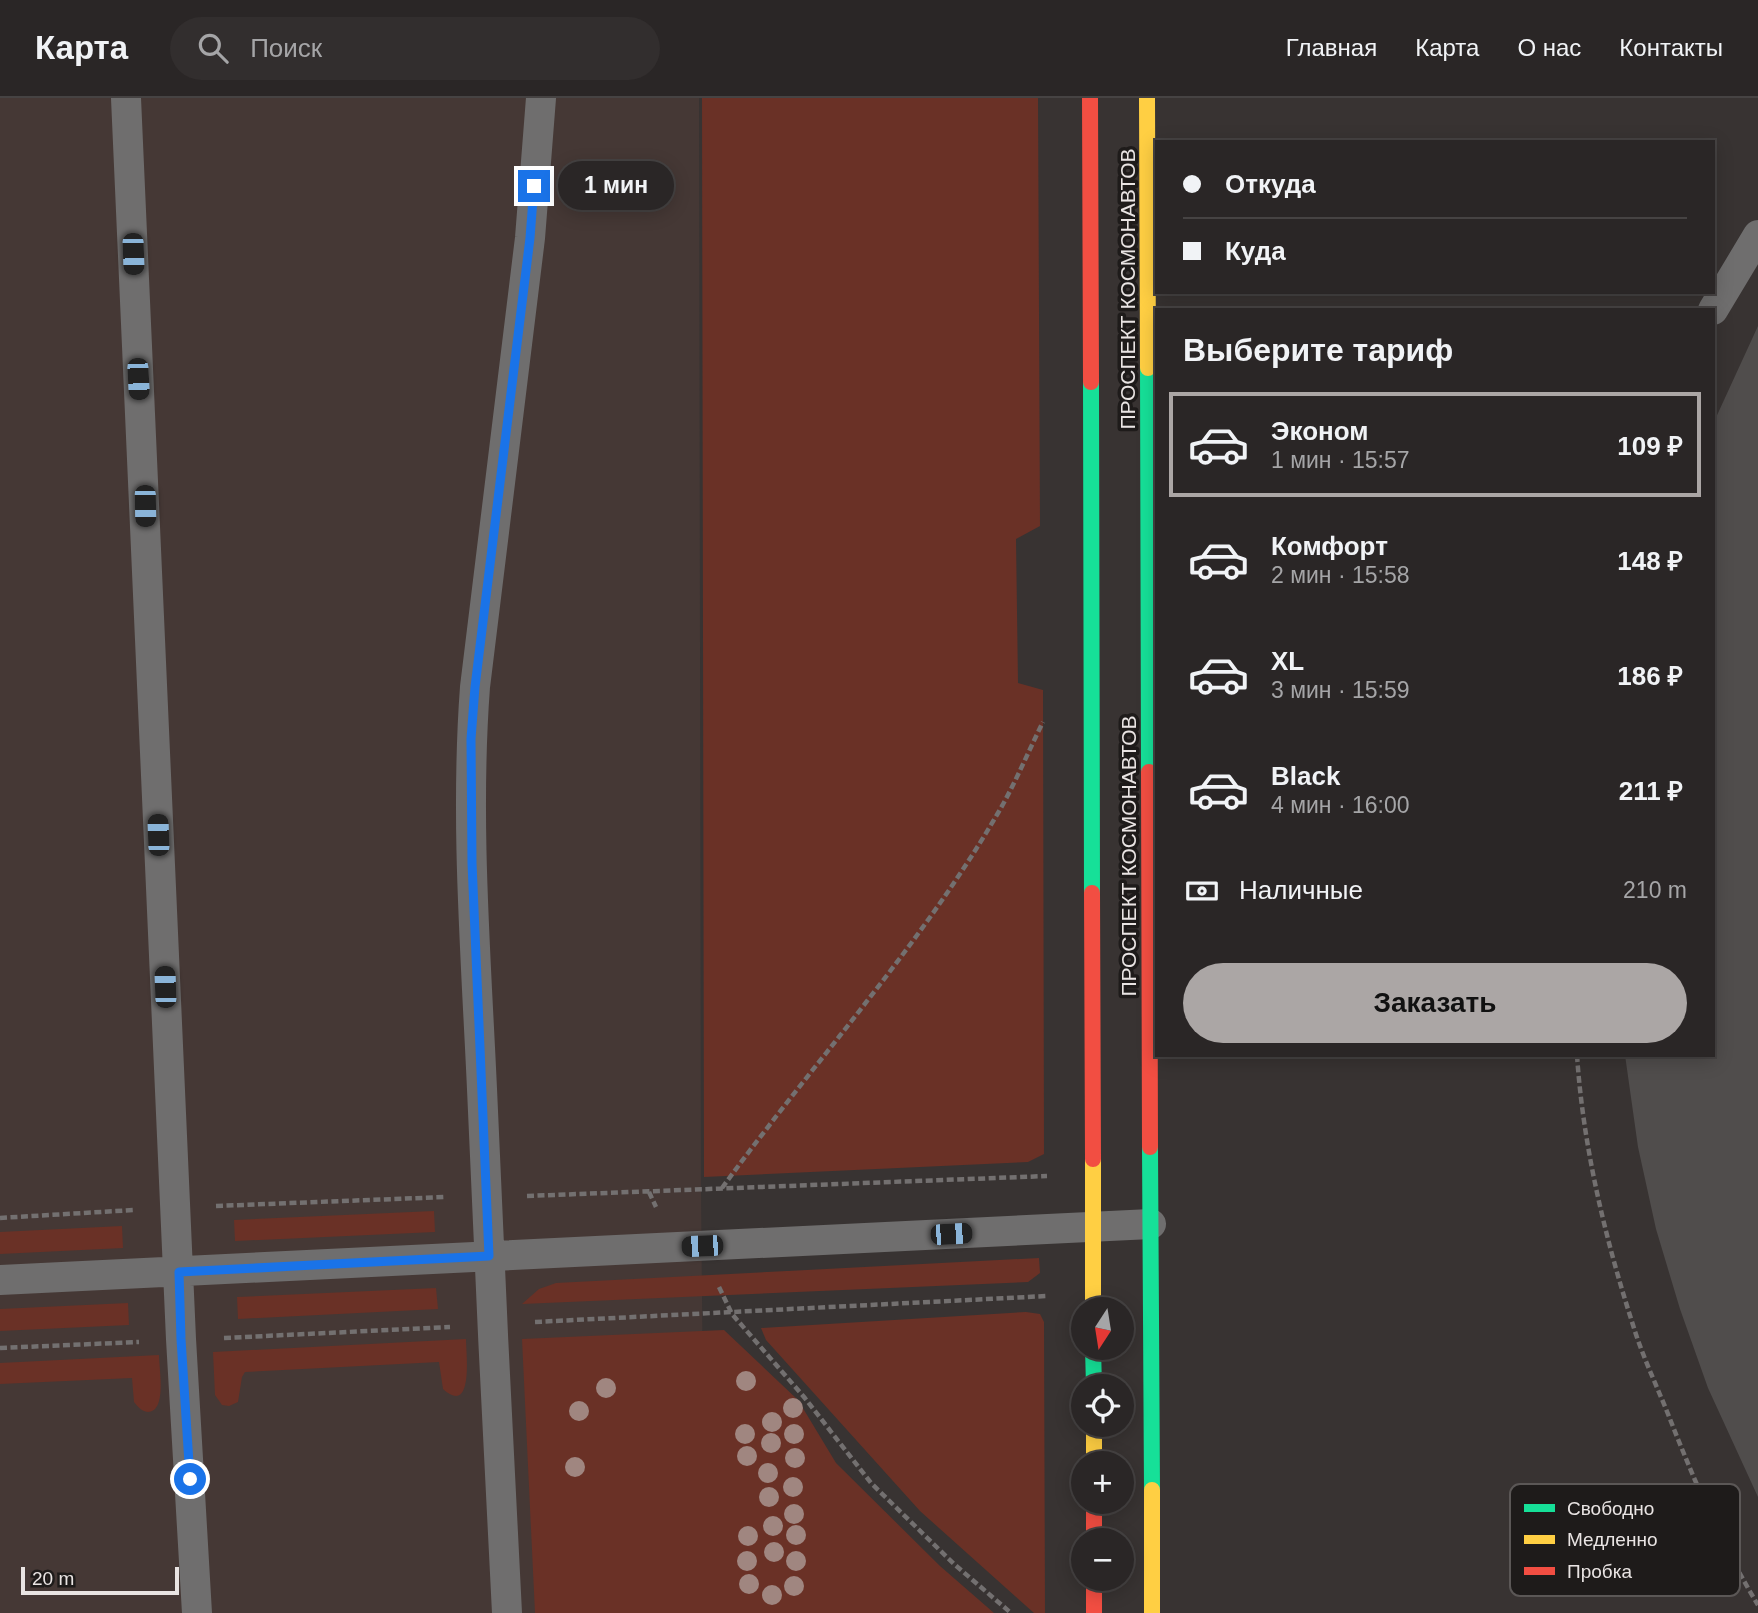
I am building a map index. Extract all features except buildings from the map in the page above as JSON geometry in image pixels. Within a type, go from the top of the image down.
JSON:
[{"type":"street","name":"ПРОСПЕКТ КОСМОНАВТОВ","points":[[1090,98],[1093,1297]]},
{"type":"street","name":"ПРОСПЕКТ КОСМОНАВТОВ","points":[[1147,98],[1153,528],[1152,1613]]},
{"type":"street","points":[[1094,1591],[1094,1613]]},
{"type":"lane","points":[[126,98],[181,1339],[197,1613]]},
{"type":"lane","points":[[507,1613],[473,876],[471,739],[475,687],[530,238],[541,98]]},
{"type":"lane","points":[[1714,308],[1758,235]]},
{"type":"lane","points":[[0,1280],[1151,1224]]},
{"type":"path","points":[[722,1188],[952,885],[999,811],[1045,719]]},
{"type":"path","points":[[1577,1057],[1591,1164],[1608,1241],[1633,1327],[1695,1484]]},
{"type":"path","points":[[517,1196],[1058,1175]]},
{"type":"path","points":[[0,1218],[446,1197]]},
{"type":"path","points":[[522,1323],[1055,1295]]},
{"type":"path","points":[[732,1314],[804,1397],[872,1483],[954,1564],[1011,1613]]},
{"type":"path","points":[[0,1348],[452,1327]]},
{"type":"path","points":[[1740,1575],[1758,1605]]},
{"type":"shaded area","points":[[0,98],[699,98],[701,1189],[705,1613],[0,1613]]},
{"type":"shaded area","points":[[702,98],[1038,98],[1040,526],[1016,539],[1018,683],[1043,690],[1044,1154],[1028,1162],[704,1177]]},
{"type":"shaded area","points":[[434,1211],[435,1232],[235,1241],[234,1220]]},
{"type":"shaded area","points":[[122,1226],[123,1248],[0,1254],[0,1232]]},
{"type":"shaded area","points":[[1039,1258],[1040,1273],[1028,1282],[522,1304],[539,1289],[556,1283]]},
{"type":"shaded area","points":[[436,1288],[438,1309],[238,1319],[237,1297]]},
{"type":"shaded area","points":[[128,1303],[129,1325],[0,1331],[0,1309]]},
{"type":"shaded area","points":[[1026,1312],[1040,1314],[1044,1322],[1045,1613],[1034,1613],[920,1511],[766,1340],[761,1328]]},
{"type":"shaded area","points":[[724,1330],[798,1400],[836,1463],[940,1566],[994,1613],[535,1613],[522,1339]]},
{"type":"shaded area","points":[[466,1339],[466,1379],[460,1395],[453,1395],[443,1389],[439,1362],[245,1372],[238,1402],[229,1406],[222,1405],[215,1395],[213,1352]]},
{"type":"shaded area","points":[[159,1355],[160,1397],[154,1410],[148,1412],[134,1402],[132,1378],[0,1384],[0,1363]]},
{"type":"traffic: fast","points":[[1148,368],[1149,772]]},
{"type":"traffic: fast","points":[[1091,382],[1092,893]]},
{"type":"traffic: fast","points":[[1150,1147],[1152,1490]]},
{"type":"traffic: fast","points":[[1093,1360],[1094,1374]]},
{"type":"traffic: slow","points":[[1147,98],[1148,368]]},
{"type":"traffic: slow","points":[[1093,1159],[1093,1297]]},
{"type":"traffic: slow","points":[[1094,1437],[1094,1451]]},
{"type":"traffic: slow","points":[[1152,1490],[1152,1613]]},
{"type":"traffic: jam","points":[[1090,98],[1091,382]]},
{"type":"traffic: jam","points":[[1149,772],[1150,1147]]},
{"type":"traffic: jam","points":[[1092,893],[1093,1159]]},
{"type":"traffic: jam","points":[[1094,1514],[1094,1528]]},
{"type":"traffic: jam","points":[[1094,1591],[1094,1613]]},
{"type":"route","points":[[190,1479],[179,1272],[489,1256],[473,889],[471,739],[534,186]]}]
